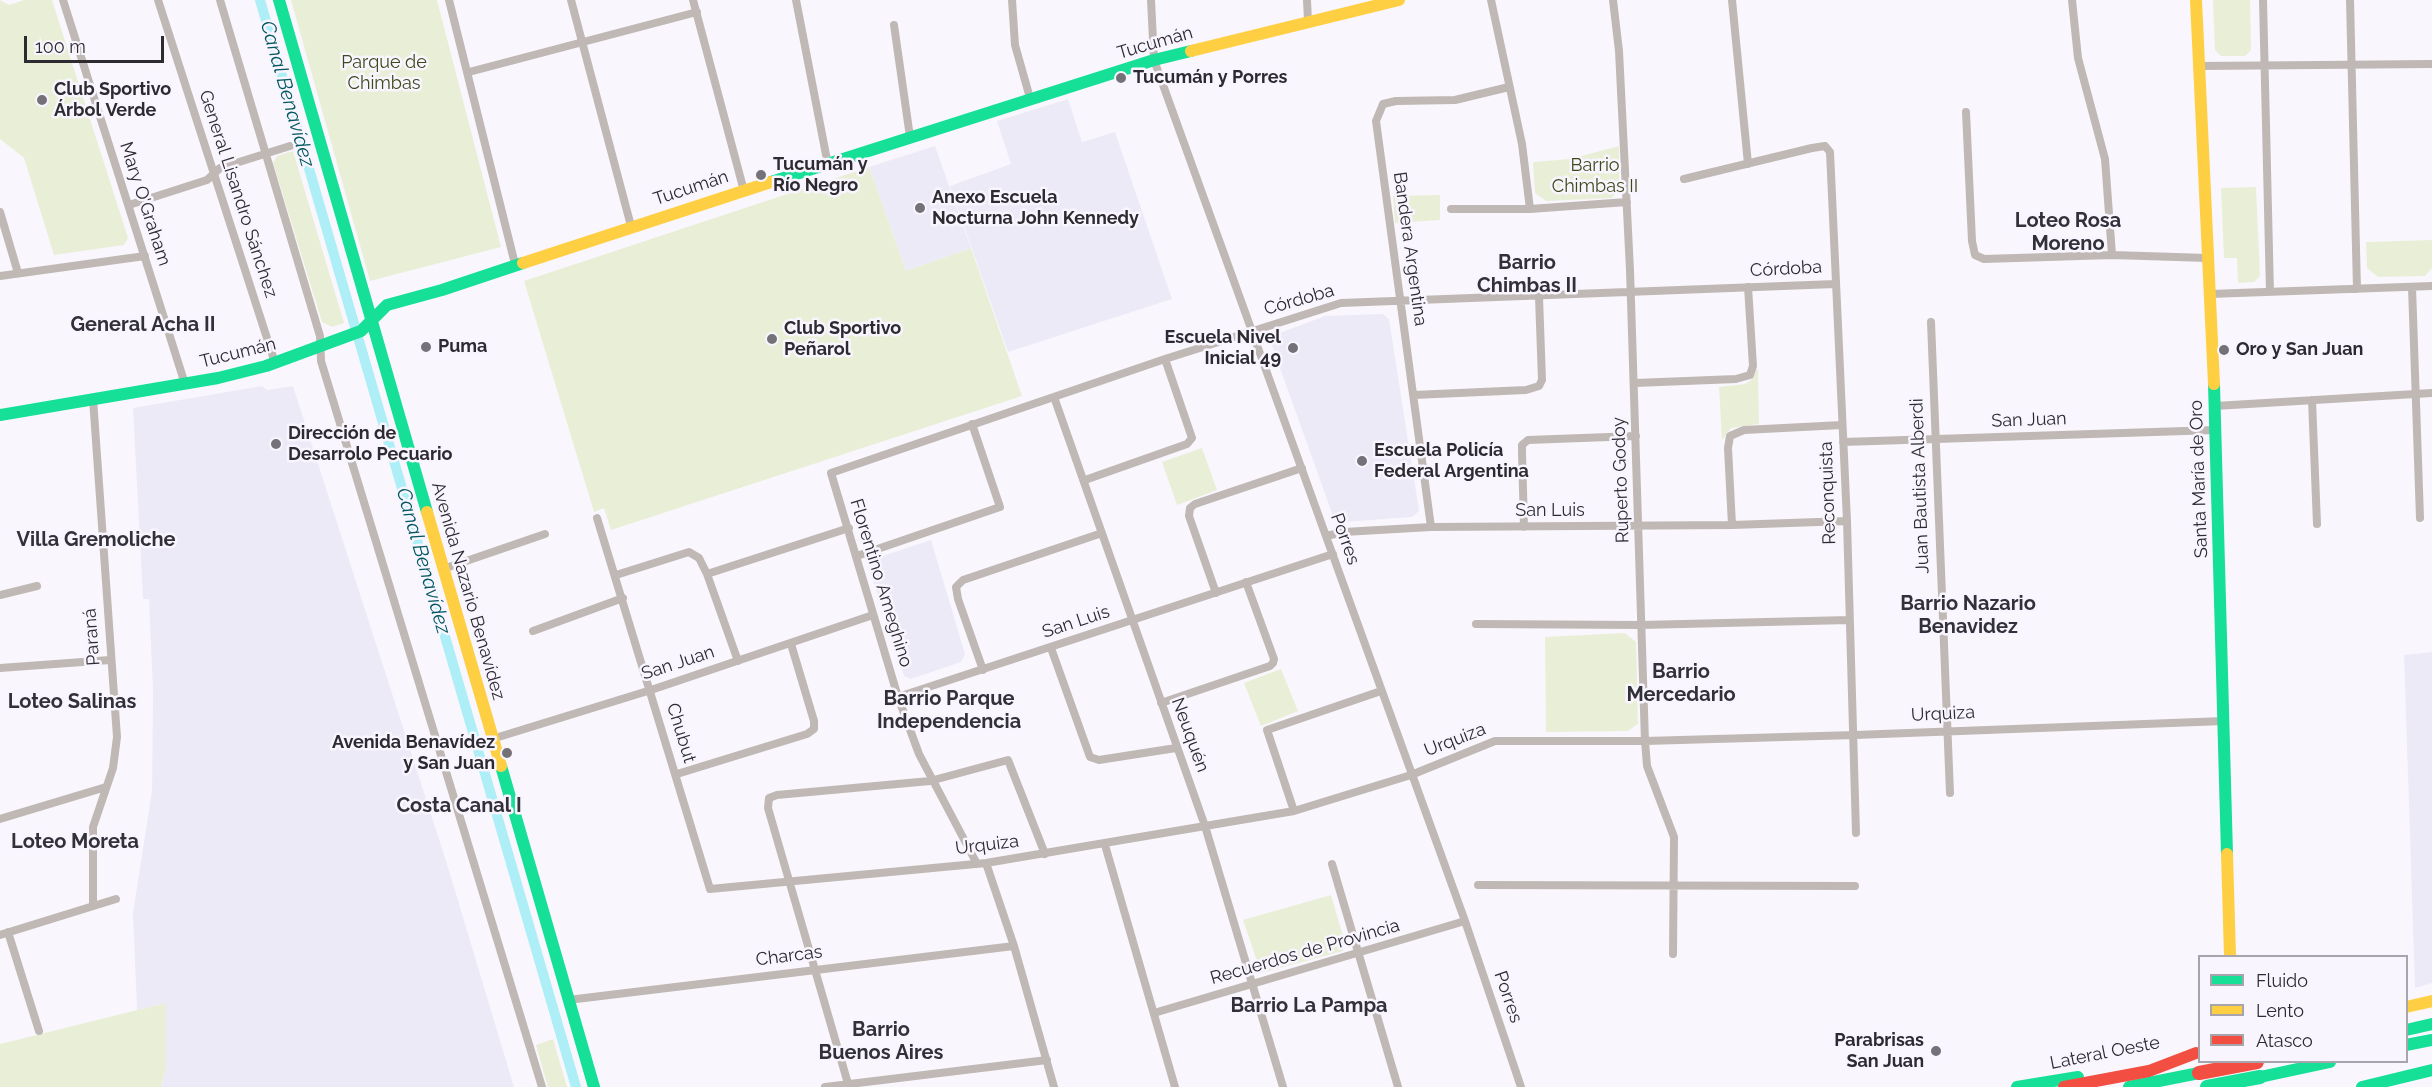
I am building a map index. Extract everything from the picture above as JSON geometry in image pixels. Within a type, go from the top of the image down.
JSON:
[{"type":"main road","name":"Avenida Nazario Benavídez","points":[[279,0],[361,329],[443,569],[594,1087]]},
{"type":"main road","name":"Tucumán","points":[[0,415],[185,384],[275,363],[361,329],[387,306],[442,290],[631,226],[1154,60],[1399,0]]},
{"type":"main road","name":"Santa María de Oro","points":[[2196,0],[2216,430],[2230,955]]},
{"type":"main road","points":[[2408,1007],[2432,1001]]},
{"type":"main road","points":[[2408,1029],[2432,1024]]},
{"type":"main road","points":[[2408,1045],[2432,1040]]},
{"type":"main road","points":[[2064,1087],[2149,1071],[2198,1053]]},
{"type":"main road","name":"Lateral Oeste","points":[[2017,1087],[2099,1074],[2198,1053]]},
{"type":"main road","points":[[2226,1063],[2227,1087]]},
{"type":"main road","points":[[2237,1063],[2239,1087]]},
{"type":"main road","points":[[2129,1087],[2252,1063]]},
{"type":"main road","points":[[2207,1087],[2325,1063]]},
{"type":"main road","points":[[2362,1087],[2432,1070]]},
{"type":"street","name":"Mary O'Graham","points":[[63,0],[185,384]]},
{"type":"street","name":"General Lisandro Sánchez","points":[[158,0],[275,363]]},
{"type":"street","points":[[220,0],[320,336],[321,361],[542,1087]]},
{"type":"street","points":[[449,0],[469,72],[515,264]]},
{"type":"street","points":[[571,0],[631,226]]},
{"type":"street","points":[[693,0],[744,191]]},
{"type":"street","points":[[796,0],[828,165]]},
{"type":"street","points":[[1012,0],[1015,45],[1030,99]]},
{"type":"street","name":"Porres","points":[[1151,0],[1154,60],[1412,775],[1521,1087]]},
{"type":"street","points":[[1307,0],[1308,21]]},
{"type":"street","points":[[1491,0],[1522,144],[1530,209]]},
{"type":"street","name":"Ruperto Godoy","points":[[1613,0],[1619,51],[1635,383],[1645,741],[1647,766],[1674,837],[1673,954]]},
{"type":"street","points":[[1684,179],[1748,164],[1732,0]]},
{"type":"street","points":[[2072,0],[2078,58],[2106,165],[2112,255]]},
{"type":"street","points":[[2263,0],[2270,292]]},
{"type":"street","points":[[2350,0],[2357,289]]},
{"type":"street","points":[[469,72],[697,12]]},
{"type":"street","points":[[894,25],[910,137]]},
{"type":"street","points":[[2200,66],[2432,64]]},
{"type":"street","name":"Bandera Argentina","points":[[1431,527],[1376,121],[1383,104],[1396,101],[1455,99],[1509,87]]},
{"type":"street","points":[[1966,112],[1972,241],[1975,255],[1984,259],[2112,255],[2208,258]]},
{"type":"street","points":[[129,205],[207,180],[220,168],[290,146]]},
{"type":"street","name":"Reconquista","points":[[1748,164],[1825,146],[1830,152],[1847,521],[1855,735],[1856,833]]},
{"type":"street","points":[[1451,209],[1530,209],[1627,202]]},
{"type":"street","points":[[0,212],[18,273]]},
{"type":"street","points":[[0,276],[145,256]]},
{"type":"street","name":"Córdoba","points":[[831,473],[1165,359],[1341,303],[1835,284]]},
{"type":"street","points":[[2210,294],[2432,286]]},
{"type":"street","points":[[2412,287],[2420,518]]},
{"type":"street","points":[[1635,383],[1736,379],[1750,375],[1753,366],[1748,288]]},
{"type":"street","points":[[1414,395],[1526,390],[1539,386],[1542,380],[1539,297]]},
{"type":"street","name":"Juan Bautista Alberdi","points":[[1931,322],[1950,793]]},
{"type":"street","points":[[1085,480],[1187,444],[1192,438],[1165,359]]},
{"type":"street","points":[[2215,406],[2432,393]]},
{"type":"street","name":"Neuquén","points":[[1054,397],[1205,826],[1283,1087]]},
{"type":"street","name":"Paraná","points":[[93,399],[117,737],[113,768],[93,827],[93,906]]},
{"type":"street","points":[[2312,400],[2317,524]]},
{"type":"street","points":[[857,556],[1000,507],[972,424]]},
{"type":"street","points":[[1732,525],[1728,448],[1730,436],[1744,430],[1842,425]]},
{"type":"street","name":"San Juan","points":[[1843,442],[2216,430]]},
{"type":"street","points":[[1524,527],[1522,445],[1528,441],[1636,436]]},
{"type":"street","points":[[1216,593],[1189,516],[1190,508],[1302,468]]},
{"type":"street","name":"Florentino Ameghino","points":[[831,473],[898,697],[919,754],[981,863],[1014,946],[1054,1087]]},
{"type":"street","name":"Chubut","points":[[597,518],[677,774],[710,889]]},
{"type":"street","name":"San Luis","points":[[1326,536],[1344,532],[1431,527],[1638,527],[1847,521]]},
{"type":"street","points":[[707,574],[849,528]]},
{"type":"street","points":[[982,670],[956,587],[963,580],[1102,533]]},
{"type":"street","points":[[443,569],[546,534]]},
{"type":"street","points":[[615,575],[689,552],[699,558],[707,574],[738,661]]},
{"type":"street","name":"San Luis","points":[[898,697],[1333,554]]},
{"type":"street","points":[[1161,703],[1270,666],[1273,663],[1274,659],[1246,582]]},
{"type":"street","points":[[0,595],[37,586]]},
{"type":"street","points":[[533,630],[623,598]]},
{"type":"street","name":"San Juan","points":[[492,739],[651,690],[873,615]]},
{"type":"street","points":[[1476,624],[1641,625],[1849,620]]},
{"type":"street","points":[[677,774],[807,734],[814,729],[814,722],[791,644]]},
{"type":"street","points":[[1051,648],[1090,757],[1099,759],[1176,748]]},
{"type":"street","points":[[0,668],[110,660]]},
{"type":"street","points":[[1294,811],[1267,730],[1381,691]]},
{"type":"street","name":"Urquiza","points":[[710,889],[981,863],[1294,811],[1412,775],[1495,741],[1645,741],[2224,721]]},
{"type":"street","points":[[848,1085],[768,808],[770,798],[777,795],[933,780],[1008,760],[1045,854]]},
{"type":"street","points":[[0,819],[106,788]]},
{"type":"street","points":[[1105,844],[1174,1087]]},
{"type":"street","points":[[1332,864],[1398,1087]]},
{"type":"street","points":[[1478,885],[1855,886]]},
{"type":"street","points":[[39,1030],[4,933],[116,898]]},
{"type":"street","name":"Recuerdos de Provincia","points":[[1154,1013],[1464,921]]},
{"type":"street","name":"Charcas","points":[[568,1000],[1014,946]]},
{"type":"street","points":[[825,1087],[1047,1060]]},
{"type":"shaded area","points":[[1068,99],[1082,142],[1115,132],[1172,299],[1008,352],[950,186],[1011,164],[997,121]]},
{"type":"shaded area","name":"Anexo Escuela Nocturna John Kennedy","points":[[935,146],[971,248],[906,271],[869,167]]},
{"type":"shaded area","name":"Escuela Policía Federal Argentina","points":[[1383,314],[1389,319],[1419,511],[1412,517],[1343,522],[1333,516],[1271,343],[1274,335],[1325,316]]},
{"type":"shaded area","points":[[262,386],[267,390],[293,386],[447,864],[514,1087],[161,1087],[166,1067],[166,1003],[137,1010],[133,913],[152,791],[153,691],[149,599],[143,599],[133,408]]},
{"type":"shaded area","points":[[931,540],[965,654],[961,662],[911,679],[904,676],[869,568],[871,560]]},
{"type":"shaded area","points":[[2432,652],[2432,983],[2415,988],[2404,655]]},
{"type":"green space","name":"Club Sportivo Árbol Verde","points":[[0,0],[9,5],[24,0],[52,0],[128,238],[124,245],[54,255],[24,158],[0,139]]},
{"type":"green space","name":"Parque de Chimbas","points":[[291,0],[437,0],[501,247],[370,281]]},
{"type":"green space","points":[[2213,0],[2250,0],[2251,50],[2245,56],[2221,56],[2215,50]]},
{"type":"green space","name":"Barrio Chimbas II","points":[[1619,146],[1619,189],[1612,198],[1546,201],[1535,193],[1533,162],[1570,159]]},
{"type":"green space","points":[[293,151],[344,323],[332,327],[322,322],[273,163],[277,156]]},
{"type":"green space","name":"Club Sportivo Peñarol","points":[[869,167],[906,271],[971,248],[1022,396],[611,530],[604,508],[594,512],[524,281]]},
{"type":"green space","points":[[2256,187],[2260,276],[2254,282],[2238,283],[2237,258],[2224,258],[2221,188]]},
{"type":"green space","points":[[1440,195],[1440,220],[1395,223],[1393,196]]},
{"type":"green space","points":[[2432,240],[2432,268],[2425,276],[2378,277],[2367,268],[2366,242]]},
{"type":"green space","points":[[1758,369],[1759,424],[1731,428],[1722,440],[1719,387],[1745,384],[1751,380]]},
{"type":"green space","points":[[1202,448],[1217,490],[1177,505],[1162,462]]},
{"type":"green space","points":[[1625,633],[1636,642],[1638,724],[1628,731],[1546,732],[1545,637]]},
{"type":"green space","points":[[1281,669],[1298,711],[1261,726],[1244,683]]},
{"type":"green space","points":[[1331,895],[1345,943],[1343,951],[1261,973],[1243,920]]},
{"type":"green space","points":[[166,1003],[166,1067],[161,1087],[0,1087],[0,1044]]},
{"type":"green space","points":[[553,1039],[567,1087],[548,1087],[536,1045]]},
{"type":"waterway","name":"Canal Benavídez","points":[[260,0],[576,1087]]},
{"type":"traffic: fast","points":[[279,0],[427,512]]},
{"type":"traffic: fast","points":[[771,182],[1154,60],[1191,51]]},
{"type":"traffic: fast","points":[[0,415],[218,378],[266,366],[361,331],[387,305],[442,290],[523,263]]},
{"type":"traffic: fast","points":[[2214,384],[2227,854]]},
{"type":"traffic: fast","points":[[501,766],[594,1087]]},
{"type":"traffic: fast","points":[[2408,1030],[2432,1024]]},
{"type":"traffic: fast","points":[[2408,1045],[2432,1040]]},
{"type":"traffic: fast","points":[[2260,1077],[2325,1063]]},
{"type":"traffic: fast","points":[[2362,1087],[2432,1070]]},
{"type":"traffic: fast","points":[[2129,1087],[2199,1073]]},
{"type":"traffic: fast","points":[[2017,1087],[2078,1077]]},
{"type":"traffic: fast","points":[[2207,1087],[2260,1077]]},
{"type":"traffic: slow","points":[[1191,51],[1399,0]]},
{"type":"traffic: slow","points":[[2196,0],[2214,384]]},
{"type":"traffic: slow","points":[[523,263],[771,182]]},
{"type":"traffic: slow","points":[[427,512],[501,766]]},
{"type":"traffic: slow","points":[[2227,854],[2230,955]]},
{"type":"traffic: slow","points":[[2408,1007],[2432,1001]]},
{"type":"traffic: jam","points":[[2064,1087],[2149,1071],[2196,1053]]},
{"type":"traffic: jam","points":[[2199,1073],[2252,1063]]},
{"type":"place","name":"Tucumán y Porres","points":[[1121,78]]},
{"type":"place","name":"Club Sportivo Árbol Verde","points":[[42,100]]},
{"type":"place","name":"Tucumán y Río Negro","points":[[761,175]]},
{"type":"place","name":"Anexo Escuela Nocturna John Kennedy","points":[[920,208]]},
{"type":"place","name":"Club Sportivo Peñarol","points":[[772,339]]},
{"type":"place","name":"Puma","points":[[426,347]]},
{"type":"place","name":"Escuela Nivel Inicial 49","points":[[1293,348]]},
{"type":"place","name":"Oro y San Juan","points":[[2224,350]]},
{"type":"place","name":"Dirección de Desarrolo Pecuario","points":[[276,444]]},
{"type":"place","name":"Escuela Policía Federal Argentina","points":[[1362,461]]},
{"type":"place","name":"Avenida Benavídez y San Juan","points":[[507,753]]},
{"type":"place","name":"Parabrisas San Juan","points":[[1936,1051]]},
{"type":"district","name":"Loteo Rosa Moreno","points":[[2068,232]]},
{"type":"district","name":"Barrio Chimbas II","points":[[1527,274]]},
{"type":"district","name":"General Acha II","points":[[143,325]]},
{"type":"district","name":"Villa Gremoliche","points":[[96,540]]},
{"type":"district","name":"Barrio Nazario Benavidez","points":[[1968,616]]},
{"type":"district","name":"Barrio Mercedario","points":[[1681,684]]},
{"type":"district","name":"Loteo Salinas","points":[[72,702]]},
{"type":"district","name":"Barrio Parque Independencia","points":[[949,710]]},
{"type":"district","name":"Costa Canal I","points":[[459,806]]},
{"type":"district","name":"Loteo Moreta","points":[[75,842]]},
{"type":"district","name":"Barrio La Pampa","points":[[1309,1006]]},
{"type":"district","name":"Barrio Buenos Aires","points":[[881,1042]]}]
